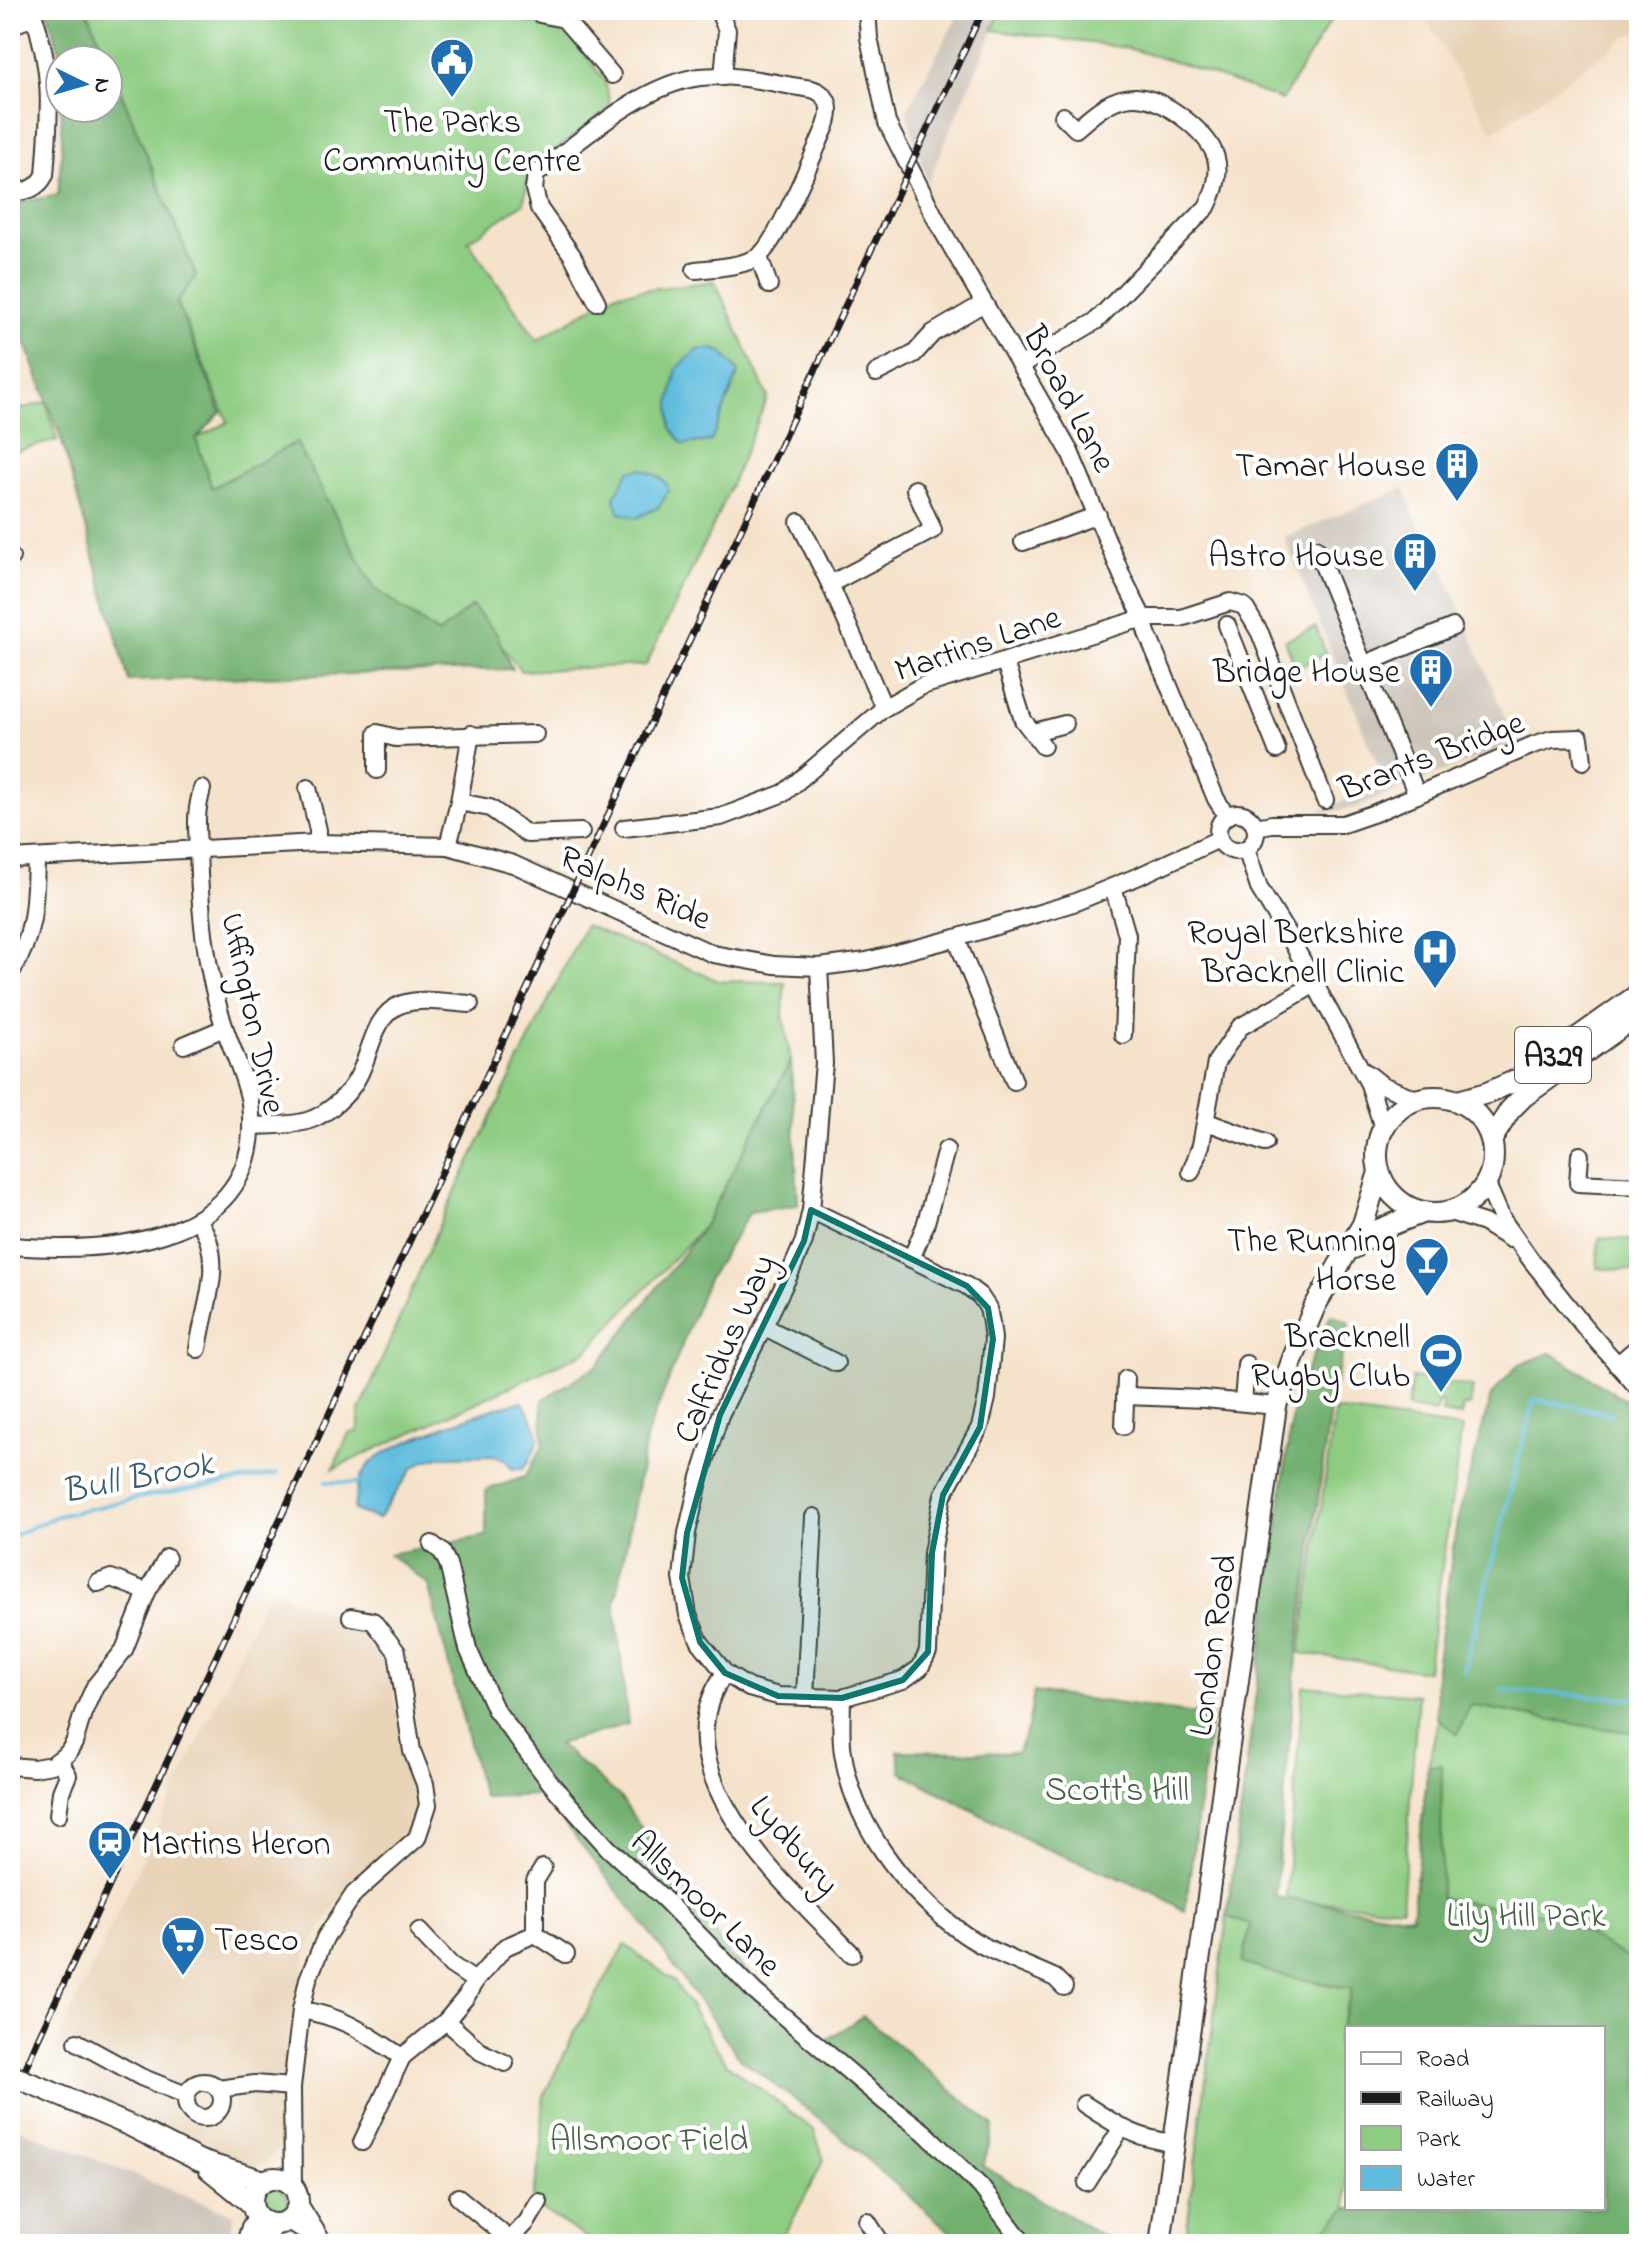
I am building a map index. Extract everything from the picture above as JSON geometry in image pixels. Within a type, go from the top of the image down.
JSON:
[{"type":"main road","name":"A329","points":[[1458,1101],[1519,1079],[1639,994]]},
{"type":"main road","name":"A329","points":[[1492,1139],[1510,1110],[1524,1096],[1639,1014]]},
{"type":"main road","name":"A329","points":[[1416,1099],[1435,1096],[1458,1101],[1478,1114],[1492,1139],[1493,1157],[1486,1182]]},
{"type":"main road","points":[[1416,1099],[1390,1116],[1379,1142],[1379,1172],[1395,1199],[1424,1212],[1450,1212],[1469,1202],[1486,1182]]},
{"type":"main road","name":"London Road","points":[[1160,2244],[1276,1406],[1311,1314],[1363,1224],[1379,1172]]},
{"type":"main road","name":"London Road","points":[[1344,1258],[1378,1230],[1424,1212]]},
{"type":"main road","points":[[10,2075],[131,2126],[200,2161],[283,2187],[296,2209],[268,2217],[252,2227],[247,2244]]},
{"type":"main road","points":[[200,2161],[268,2217]]},
{"type":"main road","points":[[262,2244],[268,2217],[255,2191],[283,2187]]},
{"type":"street","points":[[535,10],[564,19],[612,75]]},
{"type":"street","points":[[718,10],[727,30],[723,77]]},
{"type":"street","name":"Broad Lane","points":[[867,10],[869,38],[887,123],[932,213],[1070,452],[1143,618],[1216,799],[1227,816]]},
{"type":"street","points":[[10,26],[33,13],[47,57],[51,103],[45,175],[40,185],[28,191],[10,193]]},
{"type":"street","points":[[597,302],[572,255],[539,208],[534,189],[536,174],[604,123],[666,85],[700,77],[723,77],[812,89],[823,94],[829,102],[830,116],[775,234],[759,257],[725,267],[695,270]]},
{"type":"street","points":[[1022,365],[1096,321],[1207,207],[1216,190],[1218,168],[1215,149],[1201,132],[1167,106],[1135,97],[1104,105],[1076,129],[1063,116]]},
{"type":"street","points":[[759,257],[769,285]]},
{"type":"street","points":[[876,373],[914,354],[933,333],[984,303]]},
{"type":"street","points":[[830,584],[933,530],[915,489]]},
{"type":"street","points":[[1023,542],[1098,515]]},
{"type":"street","points":[[799,522],[830,584],[884,708]]},
{"type":"street","points":[[1316,548],[1417,795]]},
{"type":"street","name":"Martins Lane","points":[[624,828],[721,817],[784,793],[884,708],[922,686],[1143,618],[1181,618],[1230,602],[1244,606],[1260,633],[1275,672]]},
{"type":"street","points":[[1227,625],[1250,682],[1325,800]]},
{"type":"street","points":[[1365,664],[1453,627]]},
{"type":"street","points":[[1005,662],[1023,720],[1038,739],[1065,724]]},
{"type":"street","points":[[1250,682],[1275,672],[1291,750]]},
{"type":"street","points":[[377,770],[377,733],[396,738],[535,734]]},
{"type":"street","points":[[448,846],[471,734]]},
{"type":"street","name":"Brants Bridge","points":[[1255,827],[1272,824],[1343,824],[1552,739],[1580,738],[1583,761]]},
{"type":"street","points":[[308,788],[318,843]]},
{"type":"street","name":"Uffington Drive","points":[[10,1246],[95,1249],[155,1238],[198,1220],[218,1205],[237,1181],[248,1152],[251,1126],[246,1087],[224,1028],[204,947],[195,815],[202,789]]},
{"type":"street","points":[[459,802],[490,808],[527,834],[581,832]]},
{"type":"street","points":[[1244,815],[1255,827],[1254,840],[1246,849],[1227,849],[1219,839],[1218,828],[1227,816],[1244,815]]},
{"type":"street","name":"Ralphs Ride","points":[[10,859],[318,843],[448,846],[513,864],[713,954],[774,965],[819,967],[867,961],[1073,903],[1219,839]]},
{"type":"street","points":[[1246,849],[1259,888],[1374,1095],[1383,1128]]},
{"type":"street","points":[[10,974],[33,925],[36,858]]},
{"type":"street","points":[[1113,887],[1127,935],[1123,1035]]},
{"type":"street","points":[[956,938],[1014,1081]]},
{"type":"street","name":"Calfridus Way","points":[[811,1210],[967,1286],[980,1296],[988,1308],[993,1339],[987,1398],[980,1427],[943,1495],[932,1553],[928,1652],[920,1668],[903,1680],[842,1698],[778,1696],[749,1688],[725,1673],[700,1642],[688,1615],[682,1578],[687,1533],[700,1477],[720,1415],[804,1241],[811,1210],[824,1063],[819,967]]},
{"type":"street","points":[[1191,1172],[1207,1122],[1216,1062],[1240,1027],[1315,984]]},
{"type":"street","points":[[251,1126],[307,1121],[330,1110],[358,1079],[375,1033],[386,1014],[400,1004],[470,1004]]},
{"type":"street","points":[[184,1045],[224,1028]]},
{"type":"street","points":[[1359,1067],[1382,1085],[1416,1099]]},
{"type":"street","points":[[1207,1122],[1265,1143]]},
{"type":"street","points":[[911,1259],[925,1226],[946,1150]]},
{"type":"street","points":[[1580,1155],[1578,1183],[1639,1186]]},
{"type":"street","points":[[1486,1182],[1502,1219],[1527,1253],[1639,1389]]},
{"type":"street","points":[[1450,1212],[1497,1229],[1527,1253]]},
{"type":"street","points":[[198,1220],[208,1234],[214,1257],[198,1349]]},
{"type":"street","points":[[765,1327],[836,1363]]},
{"type":"street","points":[[1617,1365],[1639,1346]]},
{"type":"street","points":[[1243,1402],[1246,1364]]},
{"type":"street","points":[[1124,1426],[1126,1379]]},
{"type":"street","points":[[1125,1396],[1276,1406]]},
{"type":"street","points":[[805,1697],[814,1517]]},
{"type":"street","name":"Allsmoor Lane","points":[[432,1544],[442,1552],[448,1564],[468,1649],[495,1709],[552,1785],[608,1848],[662,1897],[755,1992],[924,2132],[981,2187],[1024,2244]]},
{"type":"street","points":[[10,1766],[42,1767],[59,1760],[74,1743],[95,1686],[124,1650],[147,1592],[167,1558]]},
{"type":"street","points":[[98,1583],[111,1578],[147,1592]]},
{"type":"street","points":[[322,2241],[283,2187],[301,2010],[308,1979],[325,1938],[354,1894],[417,1838],[428,1805],[425,1784],[412,1751],[397,1652],[373,1621],[351,1617]]},
{"type":"street","name":"Lydbury","points":[[725,1673],[712,1691],[705,1713],[704,1750],[716,1787],[745,1838],[852,1954]]},
{"type":"street","points":[[842,1698],[843,1752],[849,1781],[864,1820],[900,1876],[958,1930],[1055,1978],[1064,1987]]},
{"type":"street","points":[[58,1815],[61,1792],[68,1775],[59,1760]]},
{"type":"street","points":[[535,1934],[535,1881],[543,1868]]},
{"type":"street","points":[[419,1931],[451,1965],[475,1981]]},
{"type":"street","points":[[535,1934],[566,1954]]},
{"type":"street","points":[[362,2142],[402,2057],[446,2021],[505,1947],[535,1934]]},
{"type":"street","points":[[301,2010],[342,2020],[402,2057]]},
{"type":"street","points":[[446,2021],[481,2052],[505,2063]]},
{"type":"street","points":[[77,2042],[141,2077],[186,2095]]},
{"type":"street","points":[[199,2082],[210,2083],[221,2095],[221,2107],[207,2118],[195,2116],[190,2113],[186,2095],[199,2082]]},
{"type":"street","points":[[218,2089],[255,2084],[292,2087]]},
{"type":"street","points":[[1084,2104],[1121,2129],[1145,2140],[1174,2143]]},
{"type":"street","points":[[1087,2183],[1121,2129]]},
{"type":"street","points":[[458,2197],[507,2241],[527,2222],[539,2202]]},
{"type":"street","points":[[268,2217],[322,2241]]},
{"type":"street","points":[[867,2221],[882,2244]]},
{"type":"highlighted area","points":[[811,1210],[967,1286],[988,1308],[993,1339],[980,1427],[943,1495],[932,1553],[928,1652],[903,1680],[842,1698],[778,1696],[725,1673],[700,1642],[682,1578],[687,1533],[720,1415],[804,1241]]},
{"type":"shaded area","points":[[961,10],[1002,10],[928,182],[906,112]]},
{"type":"shaded area","points":[[1420,10],[1639,10],[1639,34],[1633,33],[1493,132]]},
{"type":"shaded area","points":[[1404,488],[1427,546],[1433,544],[1515,742],[1355,808],[1312,814],[1385,783],[1284,537]]},
{"type":"shaded area","points":[[270,1588],[350,1623],[387,1665],[417,1804],[406,1837],[346,1891],[307,1950],[287,2042],[281,2145],[263,2165],[244,2168],[212,2156],[43,2072]]},
{"type":"shaded area","points":[[17,2128],[234,2215],[225,2244],[10,2244],[10,2144]]},
{"type":"green space","points":[[47,10],[87,10],[101,44],[57,44]]},
{"type":"green space","points":[[87,10],[509,10],[526,22],[563,26],[605,81],[611,107],[529,170],[524,203],[468,241],[537,340],[617,293],[715,281],[768,397],[719,513],[646,665],[521,671],[472,606],[439,634],[374,588],[296,442],[212,489],[196,439],[228,422],[177,302],[196,275],[124,100],[124,44],[101,44]]},
{"type":"green space","points":[[1002,10],[1337,10],[1282,100],[1127,48],[992,30]]},
{"type":"green space","points":[[124,99],[196,276],[177,303],[221,412],[196,439],[212,488],[296,442],[374,588],[438,634],[472,606],[496,633],[512,669],[129,681],[60,435],[10,302],[10,204],[58,195],[61,124],[124,124]]},
{"type":"green space","points":[[46,402],[57,440],[10,453],[10,412]]},
{"type":"green space","points":[[1316,627],[1326,654],[1296,668],[1285,640]]},
{"type":"green space","points":[[585,925],[719,981],[785,982],[783,1015],[791,1061],[704,1226],[587,1351],[333,1469],[349,1433],[358,1432],[360,1411],[441,1221]]},
{"type":"green space","points":[[791,1061],[798,1205],[750,1212],[707,1281],[647,1435],[615,1604],[628,1724],[558,1744],[619,1796],[732,1958],[823,2042],[863,2016],[994,2126],[983,2166],[1117,2244],[964,2244],[829,2126],[740,2058],[639,1918],[542,1795],[483,1797],[428,1584],[389,1554],[486,1536],[486,1490],[525,1477],[543,1446],[542,1400],[598,1365],[704,1226]]},
{"type":"green space","points":[[1639,1237],[1639,1271],[1597,1268],[1599,1238],[1638,1240]]},
{"type":"green space","points":[[1331,1315],[1349,1323],[1331,1403],[1297,1657],[1275,1897],[1412,1917],[1428,1766],[1442,1765],[1441,1898],[1558,1917],[1639,1965],[1639,2244],[1310,2244],[1345,2210],[1605,2210],[1605,2026],[1345,2026],[1345,2069],[1336,2042],[1352,1989],[1280,1975],[1242,1963],[1250,1925],[1227,1917],[1294,1398]]},
{"type":"green space","name":"Lily Hill Park","points":[[1551,1353],[1639,1409],[1639,2244],[1185,2244],[1230,1892],[1286,1899],[1303,1686],[1418,1695],[1402,1908],[1301,1901],[1412,1917],[1428,1766],[1518,1365]]},
{"type":"green space","points":[[1551,1353],[1639,1409],[1639,1733],[1470,1705],[1458,1734],[1437,1718],[1436,1667],[1457,1522],[1491,1395],[1518,1365]]},
{"type":"green space","name":"Bracknell Rugby Club","points":[[1412,1378],[1473,1387],[1470,1406],[1463,1406],[1461,1416],[1442,1413],[1443,1403],[1438,1402],[1436,1412],[1407,1408]]},
{"type":"green space","points":[[1335,1410],[1462,1428],[1427,1671],[1300,1653]]},
{"type":"green space","name":"Scott's Hill","points":[[1034,1692],[1211,1716],[1185,1911],[1152,1891],[1037,1845],[901,1772],[898,1751],[1017,1753],[1028,1728]]},
{"type":"green space","name":"Allsmoor Field","points":[[625,1945],[674,1981],[727,2064],[814,2130],[824,2160],[777,2244],[596,2244],[532,2203],[542,2147],[543,2097],[574,2034]]},
{"type":"green space","points":[[274,2188],[284,2192],[288,2202],[284,2212],[274,2216],[264,2212],[260,2202],[264,2192]]},
{"type":"water","points":[[698,350],[722,352],[739,372],[711,441],[683,444],[671,428],[670,403],[677,368]]},
{"type":"water","points":[[641,469],[662,479],[669,490],[659,507],[637,518],[620,513],[614,497],[629,471]]},
{"type":"water","points":[[523,1402],[537,1429],[538,1442],[523,1469],[512,1469],[506,1460],[494,1456],[439,1457],[413,1468],[378,1519],[354,1510],[361,1477],[374,1460],[402,1444],[446,1426]]},
{"type":"waterway","points":[[1464,1671],[1534,1399],[1611,1414]]},
{"type":"waterway","name":"Bull Brook","points":[[10,1537],[57,1516],[142,1497],[277,1474]]},
{"type":"waterway","name":"Bull Brook","points":[[326,1482],[359,1483]]},
{"type":"waterway","points":[[1501,1690],[1639,1699]]},
{"type":"railway","points":[[10,2105],[37,2041],[983,10]]},
{"type":"place","name":"The Parks Community Centre","points":[[452,99]]},
{"type":"place","name":"Tamar House","points":[[1457,503]]},
{"type":"place","name":"Astro House","points":[[1415,593]]},
{"type":"place","name":"Bridge House","points":[[1431,709]]},
{"type":"place","name":"Royal Berkshire Bracknell Clinic","points":[[1435,990]]},
{"type":"place","name":"The Running Horse","points":[[1427,1298]]},
{"type":"place","name":"Bracknell Rugby Club","points":[[1441,1394]]},
{"type":"place","name":"Martins Heron","points":[[110,1881]]},
{"type":"place","name":"Tesco","points":[[183,1977]]}]
